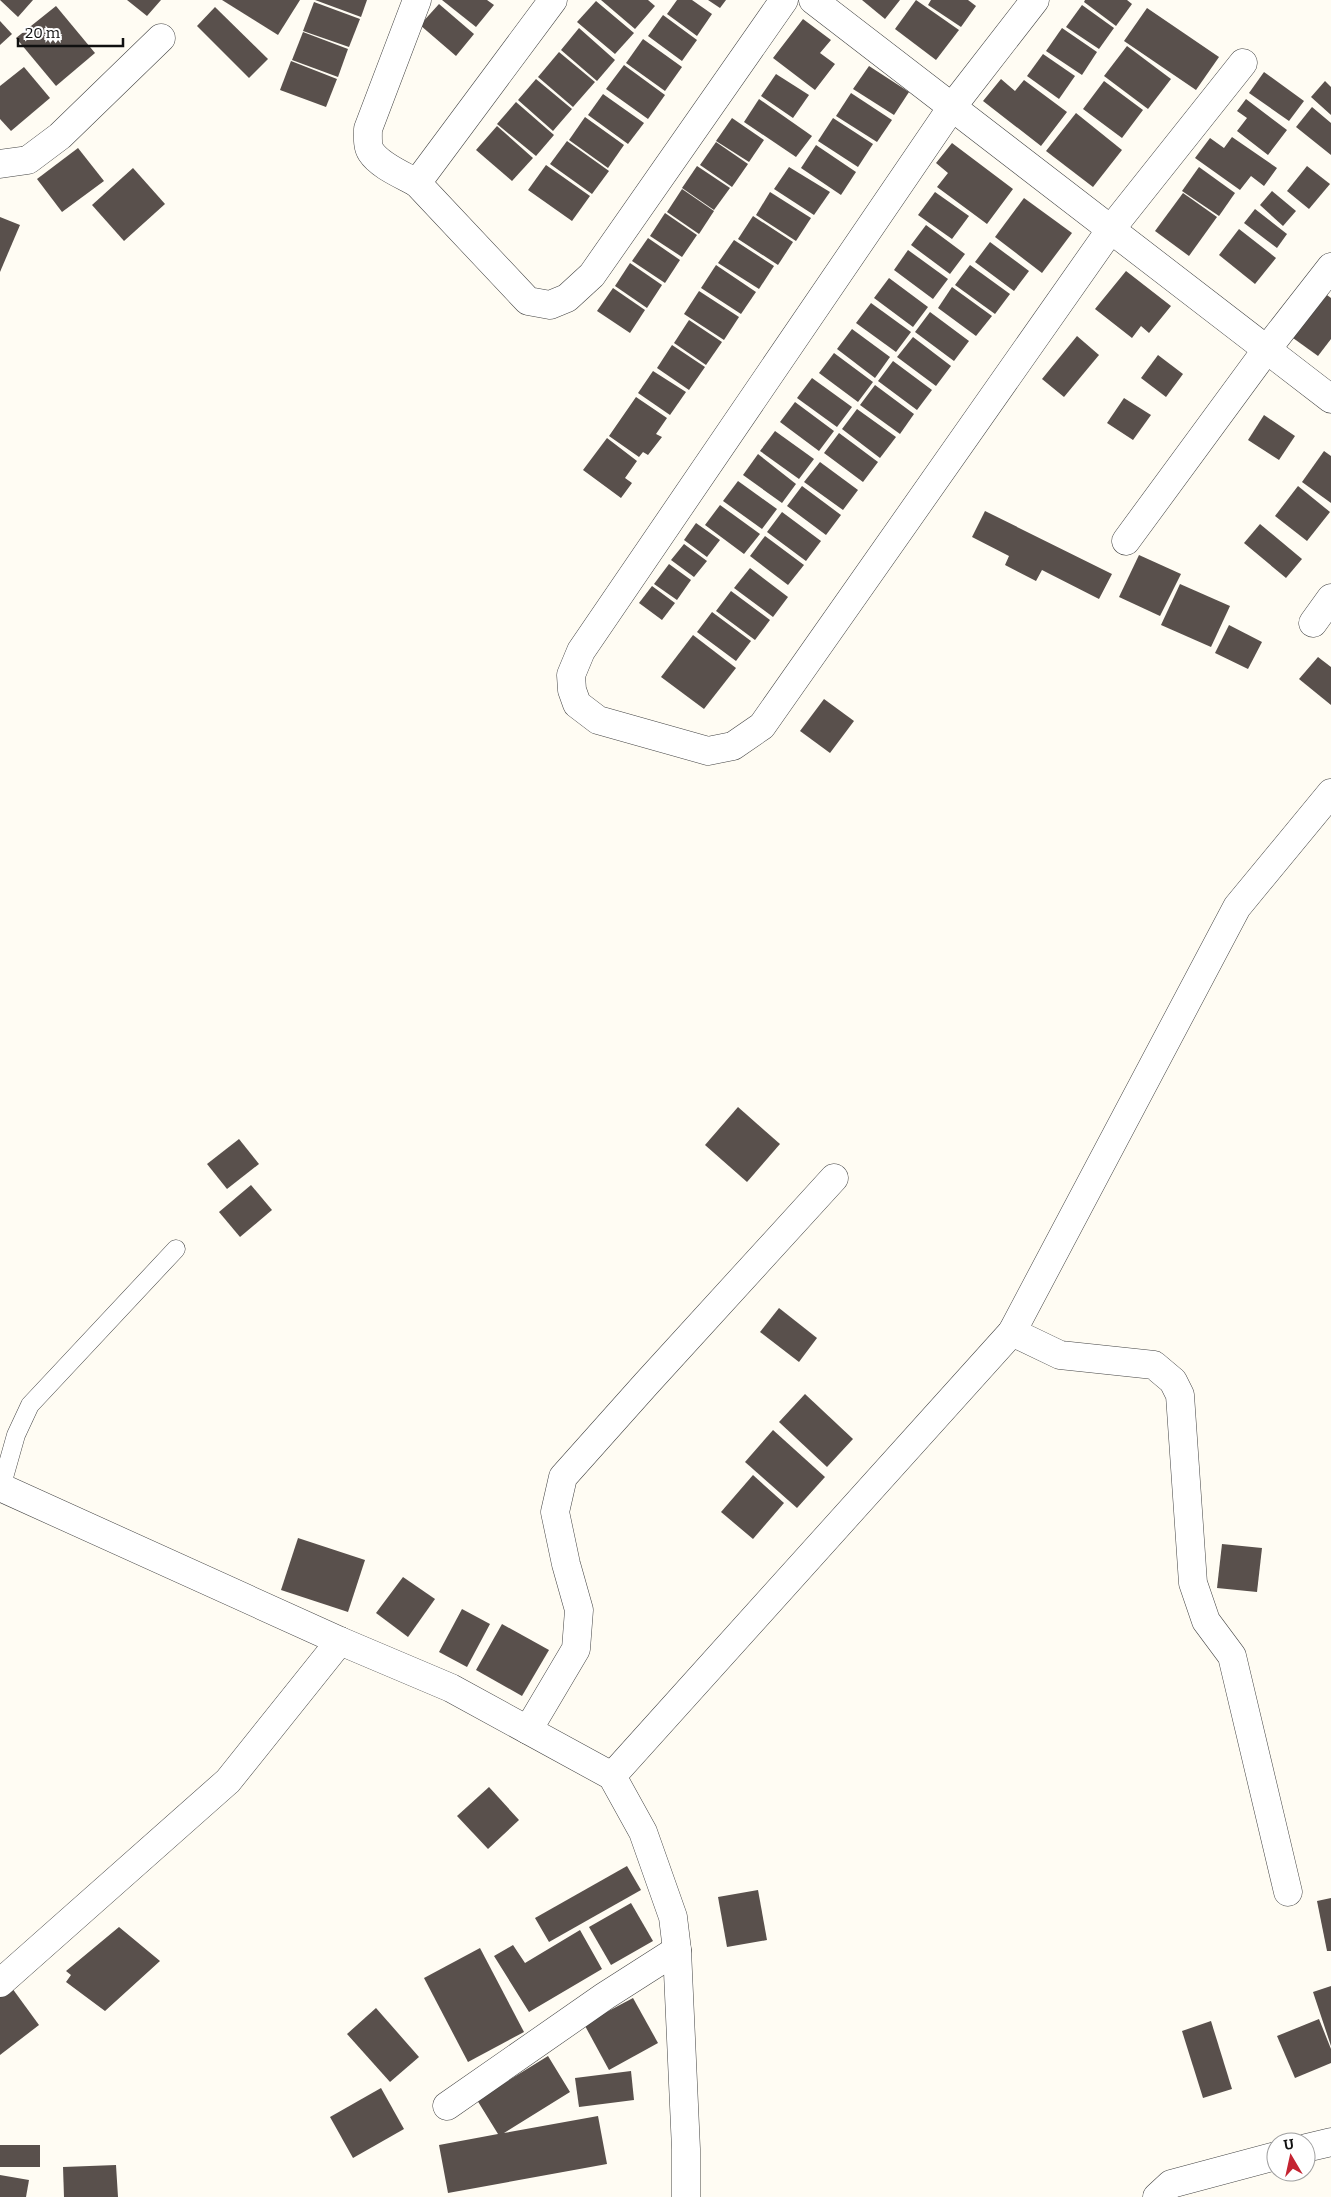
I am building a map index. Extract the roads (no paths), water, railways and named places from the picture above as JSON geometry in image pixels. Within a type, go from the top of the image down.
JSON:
[{"type":"street","points":[[417,0],[368,129],[368,141],[371,152],[384,164],[417,183],[528,301],[550,305],[567,298],[592,275],[784,0]]},
{"type":"street","points":[[417,183],[553,0]]},
{"type":"street","points":[[813,0],[1331,399]]},
{"type":"street","points":[[1035,0],[952,107],[581,651],[571,675],[572,690],[578,704],[598,720],[708,751],[734,746],[762,726],[1111,229],[1243,63]]},
{"type":"street","points":[[0,164],[28,160],[60,136],[161,38]]},
{"type":"street","points":[[1126,541],[1267,349],[1331,267]]},
{"type":"street","points":[[1313,623],[1331,598]]},
{"type":"street","points":[[612,1776],[1012,1332],[1237,907],[1331,794]]},
{"type":"street","points":[[528,1730],[576,1649],[579,1610],[566,1564],[555,1512],[563,1477],[834,1178]]},
{"type":"street","points":[[1012,1332],[1060,1355],[1154,1365],[1173,1381],[1180,1395],[1193,1583],[1206,1621],[1232,1656],[1288,1892]]},
{"type":"street","points":[[0,1487],[340,1641],[451,1688],[612,1776],[643,1832],[673,1917],[677,1950],[686,2149],[686,2197]]},
{"type":"street","points":[[0,1983],[228,1781],[340,1641]]},
{"type":"street","points":[[447,2106],[605,1996],[677,1950]]},
{"type":"street","points":[[1316,2146],[1331,2142]]},
{"type":"street","points":[[1157,2197],[1171,2184],[1266,2159]]},
{"type":"lane","points":[[0,1487],[16,1435],[30,1406],[176,1249]]}]
